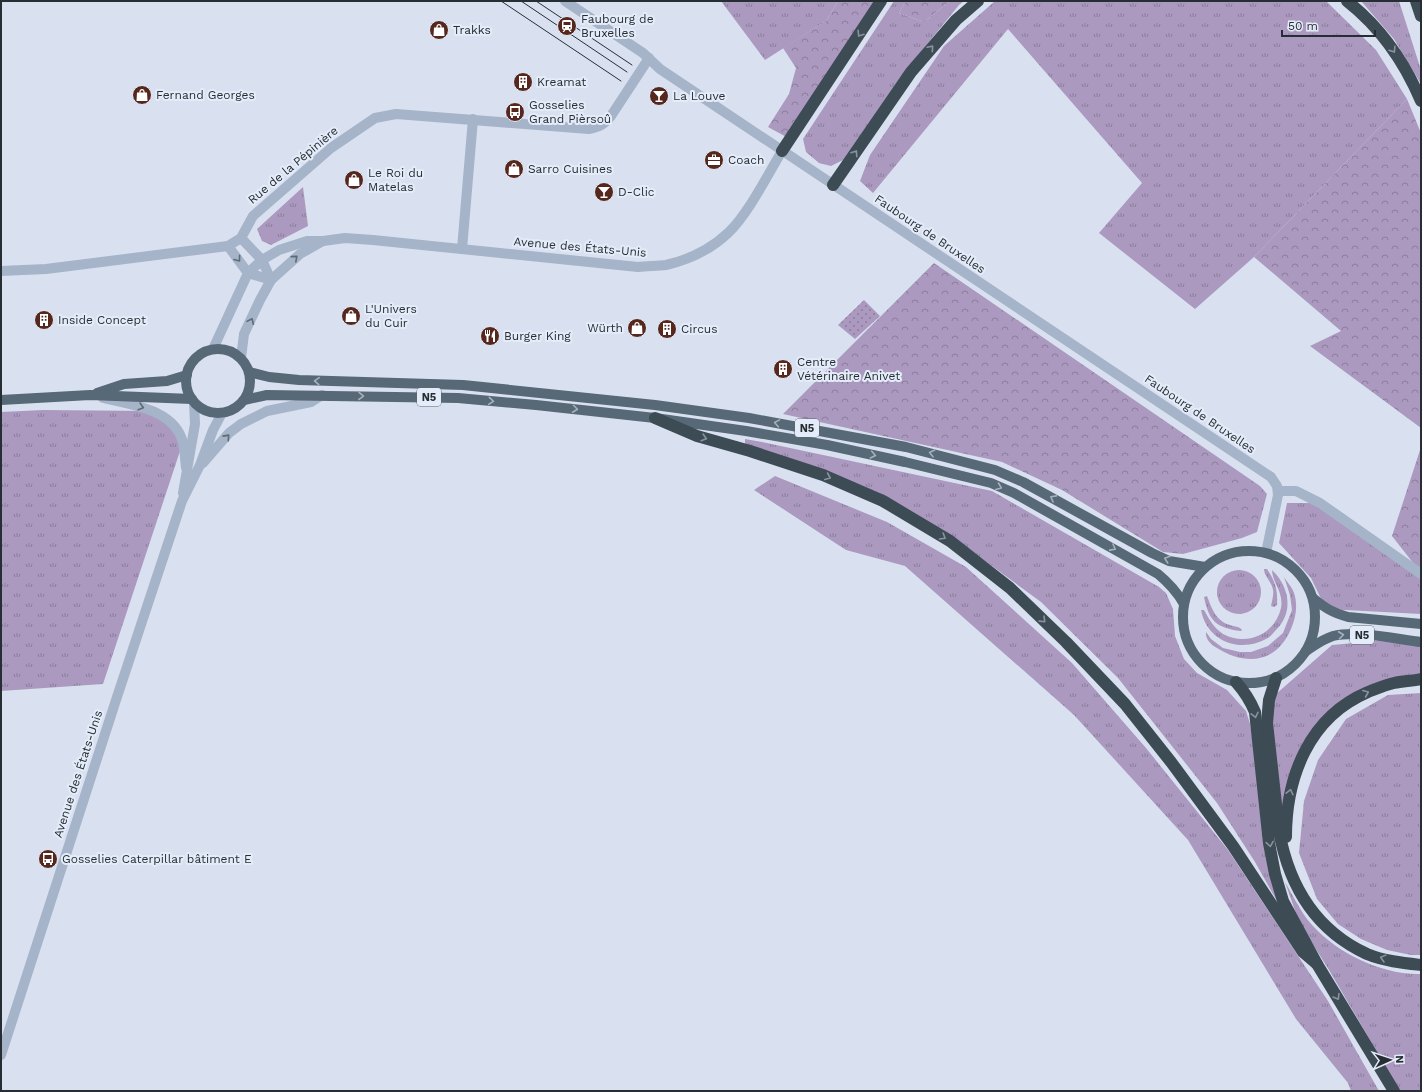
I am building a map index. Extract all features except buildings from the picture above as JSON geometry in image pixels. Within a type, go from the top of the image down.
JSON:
[{"type":"highway","points":[[782,151],[881,1]]},
{"type":"highway","points":[[833,185],[911,72],[956,20],[978,1]]},
{"type":"highway","points":[[1347,1],[1384,36],[1413,81],[1421,101]]},
{"type":"highway","points":[[1416,1],[1421,16]]},
{"type":"highway","points":[[655,418],[697,436],[750,450],[823,475],[883,501],[950,541],[1010,588],[1066,642],[1125,704],[1171,762],[1233,846],[1303,952],[1317,964]]},
{"type":"highway","points":[[1276,678],[1269,700],[1267,723],[1278,826],[1281,845],[1293,879],[1303,900],[1326,927],[1344,941],[1368,954],[1397,962],[1421,965]]},
{"type":"highway","points":[[1286,858],[1286,817],[1291,788],[1304,752],[1323,724],[1344,704],[1368,692],[1394,683],[1421,679]]},
{"type":"highway","points":[[1236,682],[1251,702],[1255,712],[1269,843],[1275,874],[1283,902],[1317,964],[1394,1091]]},
{"type":"main road","points":[[222,413],[204,410],[193,401],[187,388],[186,375],[191,363],[201,354],[213,349],[224,349],[230,350],[241,358],[249,372],[250,384],[244,400]]},
{"type":"main road","name":"N5","points":[[249,372],[269,377],[299,380],[463,385],[639,404],[749,418],[906,447],[995,470],[1023,482],[1169,561],[1206,567]]},
{"type":"main road","points":[[90,395],[124,384],[167,381],[186,375]]},
{"type":"main road","points":[[1,400],[90,395],[193,401]]},
{"type":"main road","name":"N5","points":[[222,413],[234,409],[244,400],[267,395],[458,398],[655,418],[746,431],[827,445],[991,483],[1014,493],[1146,566],[1169,582],[1178,593],[1184,604]]},
{"type":"main road","name":"N5","points":[[1251,550],[1266,553],[1286,561],[1298,571],[1307,584],[1313,598],[1316,616],[1314,634],[1306,651],[1293,667],[1276,678],[1249,684],[1236,682],[1220,676],[1205,667],[1194,654],[1185,633],[1183,621],[1184,604],[1188,590],[1196,578],[1206,567],[1216,560],[1227,554],[1239,551],[1251,550]]},
{"type":"main road","name":"N5","points":[[1313,598],[1326,609],[1348,618],[1421,624]]},
{"type":"main road","name":"N5","points":[[1306,651],[1320,641],[1333,636],[1347,634],[1421,642]]},
{"type":"street","name":"Faubourg de Bruxelles","points":[[565,1],[643,53],[660,69],[1265,472],[1274,481],[1278,491]]},
{"type":"street","name":"Rue de la Pépinière","points":[[1,271],[46,269],[228,246],[241,238],[253,216],[331,148],[375,118],[396,114],[589,129],[599,127],[611,116],[648,58]]},
{"type":"street","points":[[462,249],[473,119]]},
{"type":"street","name":"Avenue des États-Unis","points":[[213,349],[248,273],[262,260],[279,250],[294,244],[307,241],[323,241],[345,238],[638,267],[665,265],[687,259],[711,246],[728,232],[746,211],[782,151]]},
{"type":"street","points":[[241,238],[262,260],[271,280]]},
{"type":"street","name":"Avenue des États-Unis","points":[[241,358],[244,334],[271,280],[300,254],[323,241]]},
{"type":"street","points":[[228,246],[248,273],[271,280]]},
{"type":"street","points":[[90,395],[144,407],[169,422],[177,431],[183,442],[186,468]]},
{"type":"street","points":[[200,465],[230,433],[241,424],[266,411],[311,402],[322,395]]},
{"type":"street","name":"Avenue des États-Unis","points":[[182,501],[194,424],[193,401]]},
{"type":"street","name":"Avenue des États-Unis","points":[[1,1055],[118,693],[182,501],[200,465],[213,430],[222,413]]},
{"type":"street","points":[[1266,553],[1278,499],[1278,491],[1296,492],[1320,503],[1421,574]]},
{"type":"green space","points":[[721,1],[838,1],[826,21],[765,60]]},
{"type":"green space","points":[[838,1],[881,1],[790,139],[768,127],[789,94],[796,68],[783,48],[826,21]]},
{"type":"green space","points":[[894,1],[906,1],[899,13],[924,22],[950,1],[964,1],[959,5],[899,79],[843,160],[831,166],[819,163],[806,152],[803,139]]},
{"type":"green space","points":[[906,1],[950,1],[924,22],[899,13]]},
{"type":"green space","points":[[995,1],[1326,1],[1376,50],[1407,99],[1254,257],[1195,309],[1099,233],[1142,183],[1008,29],[873,193],[860,181],[870,155],[944,46]]},
{"type":"green space","points":[[1361,1],[1399,1],[1421,70],[1421,84],[1394,39]]},
{"type":"green space","points":[[1407,99],[1421,133],[1421,428],[1310,346],[1341,331],[1254,257]]},
{"type":"green space","points":[[303,187],[308,226],[271,245],[262,241],[257,229]]},
{"type":"green space","points":[[934,263],[1260,486],[1267,494],[1257,532],[1242,538],[1183,554],[1163,552],[1062,490],[1002,462],[783,414]]},
{"type":"green space","points":[[864,300],[880,316],[855,339],[838,325]]},
{"type":"green space","points":[[43,410],[152,411],[169,422],[183,442],[103,684],[1,691],[1,412]]},
{"type":"green space","points":[[745,439],[992,491],[1159,587],[1166,593],[1173,609],[1175,636],[1184,659],[1197,673],[1227,690],[1246,711],[1250,724],[1282,910],[1255,862],[1217,803],[1118,678],[1041,602],[943,530],[745,444]]},
{"type":"green space","points":[[1421,447],[1421,573],[1392,536]]},
{"type":"green space","points":[[775,476],[887,522],[966,567],[1072,663],[1146,748],[1228,850],[1328,1001],[1379,1091],[1351,1091],[1348,1083],[1296,1019],[1188,840],[1074,715],[905,566],[846,550],[754,490]]},
{"type":"green space","points":[[1287,503],[1320,503],[1421,574],[1421,614],[1326,609],[1311,578],[1279,543]]},
{"type":"green space","points":[[1264,569],[1267,569],[1275,586],[1277,605],[1274,607],[1271,606],[1273,593],[1272,587]]},
{"type":"green space","points":[[1235,570],[1243,570],[1255,576],[1261,588],[1261,596],[1255,608],[1243,614],[1235,614],[1223,608],[1217,596],[1217,588],[1223,576]]},
{"type":"green space","points":[[1272,570],[1278,576],[1286,591],[1287,607],[1286,614],[1282,622],[1268,638],[1258,643],[1237,645],[1218,637],[1210,630],[1204,621],[1201,610],[1204,610],[1220,632],[1232,638],[1241,639],[1259,636],[1273,625],[1281,608],[1281,597]]},
{"type":"green space","points":[[1284,577],[1294,593],[1296,611],[1291,629],[1278,649],[1269,655],[1260,658],[1239,658],[1228,654],[1209,642],[1206,637],[1206,632],[1211,639],[1223,648],[1240,652],[1251,652],[1268,646],[1283,633],[1292,610],[1290,595]]},
{"type":"green space","points":[[1207,596],[1213,610],[1221,621],[1240,628],[1242,630],[1241,631],[1225,628],[1211,618],[1204,597]]},
{"type":"green space","points":[[1399,639],[1421,642],[1421,679],[1394,683],[1323,724],[1277,821],[1269,700],[1332,645]]},
{"type":"green space","points":[[1421,693],[1421,955],[1411,955],[1387,950],[1361,939],[1338,924],[1317,899],[1299,853],[1304,801],[1318,760],[1346,719],[1388,695]]},
{"type":"green space","points":[[1285,882],[1298,906],[1317,931],[1343,951],[1358,959],[1389,970],[1421,974],[1421,1091],[1400,1091],[1299,922]]},
{"type":"tram line","points":[[501,1],[621,81]]},
{"type":"tram line","points":[[521,1],[627,72]]},
{"type":"tram line","points":[[536,1],[632,65]]},
{"type":"place","name":"Faubourg de Bruxelles","points":[[567,26]]},
{"type":"place","name":"Trakks","points":[[439,30]]},
{"type":"place","name":"Kreamat","points":[[523,82]]},
{"type":"place","name":"Fernand Georges","points":[[142,95]]},
{"type":"place","name":"La Louve","points":[[659,96]]},
{"type":"place","name":"Gosselies Grand Pièrsoû","points":[[515,112]]},
{"type":"place","name":"Coach","points":[[714,160]]},
{"type":"place","name":"Sarro Cuisines","points":[[514,169]]},
{"type":"place","name":"Le Roi du Matelas","points":[[354,180]]},
{"type":"place","name":"D-Clic","points":[[604,192]]},
{"type":"place","name":"L'Univers du Cuir","points":[[351,316]]},
{"type":"place","name":"Inside Concept","points":[[44,320]]},
{"type":"place","name":"Würth","points":[[637,328]]},
{"type":"place","name":"Circus","points":[[667,329]]},
{"type":"place","name":"Burger King","points":[[490,336]]},
{"type":"place","name":"Centre Vétérinaire Anivet","points":[[783,369]]},
{"type":"place","name":"Gosselies Caterpillar bâtiment E","points":[[48,859]]}]
